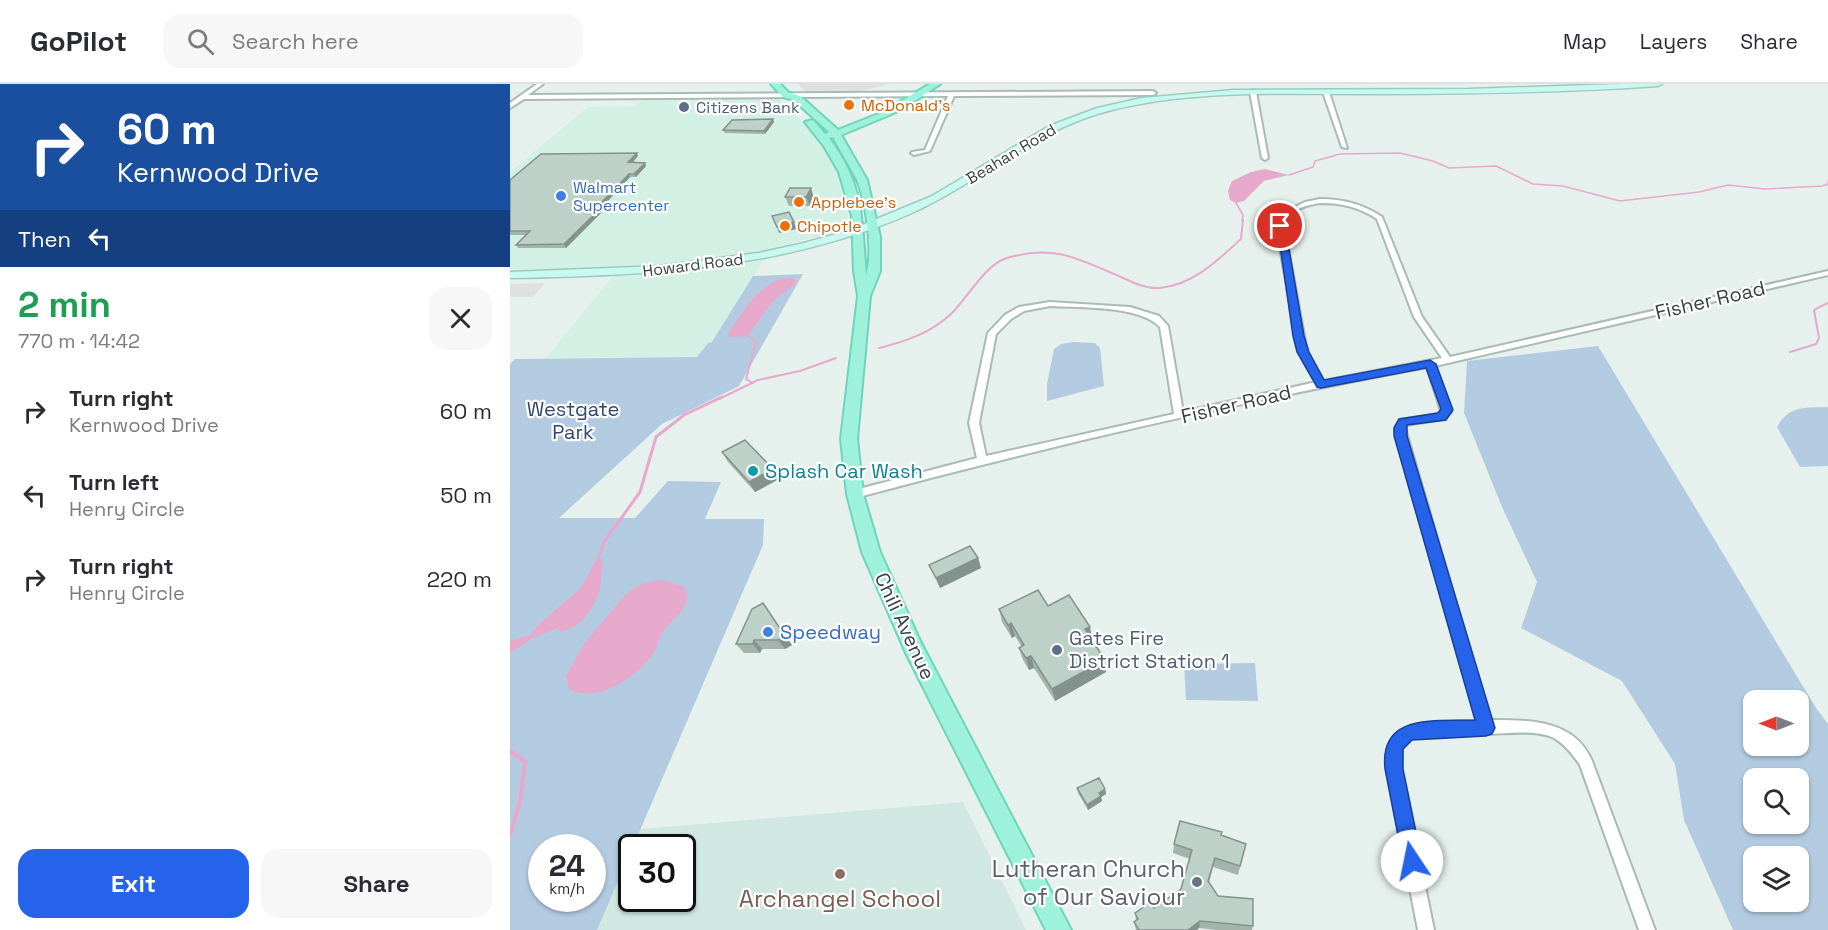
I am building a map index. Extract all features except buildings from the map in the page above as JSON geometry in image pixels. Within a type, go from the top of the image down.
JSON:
[{"type":"main road","name":"Chili Avenue","points":[[775,84],[786,95],[797,98],[834,132],[862,180],[872,225],[874,271],[864,296],[849,439],[855,494],[871,552],[913,647],[1059,930]]},
{"type":"main road","points":[[834,132],[910,94],[936,84]]},
{"type":"main road","points":[[845,150],[851,136],[868,122],[924,89]]},
{"type":"main road","name":"Chili Avenue","points":[[786,95],[784,99],[822,135],[845,173],[859,230],[859,273],[864,296]]},
{"type":"main road","points":[[822,135],[868,122]]},
{"type":"street","points":[[510,106],[540,84]]},
{"type":"street","name":"Beahan Road","points":[[872,225],[949,191],[1032,138],[1073,119],[1114,107],[1162,98],[1252,92],[1658,84]]},
{"type":"street","points":[[924,89],[952,94],[1153,93]]},
{"type":"street","points":[[1328,90],[1345,147]]},
{"type":"street","points":[[1252,92],[1265,158]]},
{"type":"street","points":[[523,97],[910,94]]},
{"type":"street","points":[[914,153],[927,151],[952,94]]},
{"type":"street","points":[[1321,384],[1303,352],[1280,226],[1285,214],[1304,203],[1321,201],[1350,204],[1380,218],[1418,317],[1448,360]]},
{"type":"street","name":"Howard Road","points":[[510,275],[640,272],[708,265],[775,254],[872,225]]},
{"type":"street","name":"Fisher Road","points":[[855,494],[982,460],[1321,384],[1430,364],[1828,273]]},
{"type":"street","points":[[982,460],[974,423],[992,333],[1008,316],[1038,305],[1062,304],[1130,309],[1156,318],[1164,326],[1179,416]]},
{"type":"street","points":[[1430,364],[1446,412],[1436,418],[1403,422],[1400,428],[1401,436],[1486,728]]},
{"type":"street","points":[[1426,930],[1394,769],[1392,756],[1395,745],[1410,732],[1486,728],[1545,728],[1568,739],[1577,749],[1585,761],[1647,930]]},
{"type":"shaded area","points":[[798,84],[890,84],[861,91],[806,92]]},
{"type":"shaded area","points":[[648,97],[778,98],[810,129],[825,150],[838,173],[849,219],[843,227],[830,234],[763,250],[762,263],[712,342],[708,343],[697,357],[546,358],[619,269],[510,270],[510,172],[588,107],[634,106]]},
{"type":"shaded area","points":[[1265,169],[1289,175],[1264,181],[1244,201],[1236,203],[1230,200],[1228,191],[1232,181],[1251,172]]},
{"type":"shaded area","points":[[783,278],[794,278],[796,283],[772,302],[748,336],[729,337],[728,334],[751,301],[765,287]]},
{"type":"shaded area","points":[[545,283],[533,297],[510,297],[510,284]]},
{"type":"shaded area","points":[[602,559],[602,571],[598,594],[588,614],[581,622],[560,632],[558,628],[533,638],[510,653],[510,641],[530,635],[540,623],[581,588],[594,564]]},
{"type":"shaded area","points":[[663,580],[684,587],[687,595],[686,601],[684,607],[662,633],[653,654],[646,663],[627,679],[603,691],[591,694],[569,689],[566,676],[583,645],[626,594],[644,584]]},
{"type":"shaded area","name":"Archangel School","points":[[963,802],[1026,930],[597,930],[618,881],[618,912],[696,912],[696,834],[638,834],[640,829]]},
{"type":"green space","name":"Westgate Park","points":[[803,274],[739,386],[662,424],[559,518],[635,518],[668,481],[721,482],[705,519],[764,519],[763,545],[638,834],[618,834],[618,881],[606,909],[606,834],[528,834],[528,912],[605,912],[597,930],[510,930],[510,364],[515,359],[697,357],[708,343],[712,342],[753,276]]},
{"type":"green space","points":[[1095,343],[1100,348],[1104,386],[1047,401],[1047,384],[1054,349],[1061,344]]},
{"type":"green space","points":[[1598,346],[1805,690],[1743,690],[1743,756],[1809,756],[1809,696],[1828,724],[1828,930],[1733,930],[1684,820],[1675,764],[1622,681],[1521,628],[1537,582],[1502,507],[1464,413],[1467,361]]},
{"type":"green space","points":[[1828,407],[1828,466],[1800,467],[1777,427],[1792,411]]},
{"type":"green space","points":[[1255,663],[1258,701],[1186,700],[1184,664]]},
{"type":"waterway","points":[[1289,175],[1313,167],[1315,161],[1340,154],[1400,153],[1433,161],[1449,168],[1496,166],[1533,184],[1563,186],[1620,201],[1699,192],[1728,185],[1765,189],[1822,186],[1828,184],[1828,181]]},
{"type":"waterway","points":[[1236,203],[1243,215],[1242,221]]},
{"type":"waterway","points":[[879,348],[909,339],[936,326],[952,313],[992,267],[1007,258],[1024,254],[1053,253],[1079,259],[1140,285],[1160,288],[1194,277],[1214,263],[1241,239],[1243,220]]},
{"type":"waterway","points":[[1790,352],[1816,344],[1819,338],[1814,310],[1828,303]]},
{"type":"waterway","points":[[748,336],[756,342],[746,379],[752,383]]},
{"type":"waterway","points":[[752,383],[800,371],[836,358]]},
{"type":"waterway","points":[[719,399],[752,383]]},
{"type":"waterway","points":[[596,564],[604,542],[640,492],[656,437],[684,415],[722,397]]},
{"type":"waterway","points":[[510,751],[525,761],[520,802],[510,835]]},
{"type":"place","name":"McDonald's","points":[[849,105]]},
{"type":"place","name":"Citizens Bank","points":[[684,107]]},
{"type":"place","name":"Walmart Supercenter","points":[[561,196]]},
{"type":"place","name":"Applebee's","points":[[799,202]]},
{"type":"place","name":"Chipotle","points":[[785,226]]},
{"type":"place","name":"Splash Car Wash","points":[[753,471]]},
{"type":"place","name":"Speedway","points":[[768,632]]},
{"type":"place","name":"Gates Fire District Station 1","points":[[1057,650]]},
{"type":"place","name":"Archangel School","points":[[840,874]]},
{"type":"place","name":"Lutheran Church of Our Saviour","points":[[1197,882]]},
{"type":"route","points":[[1280,226],[1303,352],[1321,384],[1430,364],[1447,410],[1441,417],[1411,419],[1403,422],[1400,428],[1486,728],[1410,732],[1395,745],[1392,756],[1412,861]]}]
